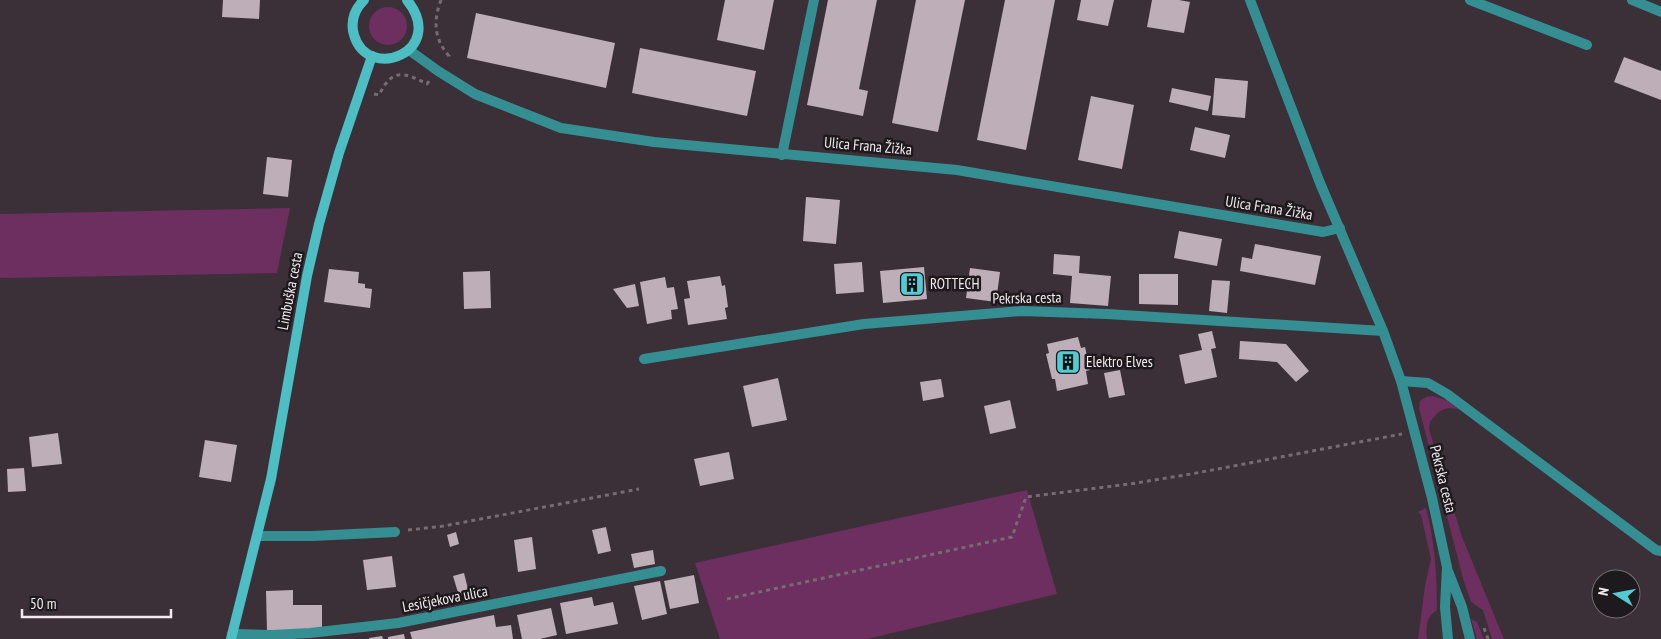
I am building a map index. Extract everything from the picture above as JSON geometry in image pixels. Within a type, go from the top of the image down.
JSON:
[{"type":"main road","points":[[364,0],[356,9],[352,19],[352,30],[355,40],[362,49],[372,56],[384,60],[397,57],[409,50],[417,38],[419,25],[416,11],[408,0]]},
{"type":"main road","name":"Limbuška cesta","points":[[231,637],[271,479],[307,276],[319,224],[339,153],[372,56]]},
{"type":"street","points":[[782,155],[814,0]]},
{"type":"street","name":"Pekrska cesta","points":[[1250,0],[1320,183],[1383,331],[1401,381],[1432,498],[1447,567],[1445,607],[1448,639]]},
{"type":"street","points":[[1470,0],[1587,45]]},
{"type":"street","points":[[1632,0],[1661,12]]},
{"type":"street","name":"Ulica Frana Žižka","points":[[409,50],[475,94],[560,128],[654,142],[957,170],[1323,232],[1340,228]]},
{"type":"street","name":"Pekrska cesta","points":[[644,359],[864,324],[1022,311],[1107,314],[1383,331]]},
{"type":"street","points":[[1401,381],[1428,383],[1447,394],[1656,550],[1661,551]]},
{"type":"street","points":[[258,536],[312,536],[395,532]]},
{"type":"street","points":[[1447,567],[1462,607],[1470,639]]},
{"type":"street","name":"Lesičjekova ulica","points":[[231,637],[310,633],[398,623],[661,571]]},
{"type":"path","points":[[441,0],[435,27],[439,42],[449,56],[446,59]]},
{"type":"path","points":[[375,94],[379,95],[386,82],[392,77],[410,76],[427,84],[429,81]]},
{"type":"path","points":[[727,599],[1012,538],[1026,497],[1191,474],[1389,437],[1414,430]]},
{"type":"path","points":[[395,532],[444,526],[639,488]]},
{"type":"shaded area","points":[[388,7],[401,13],[407,26],[401,39],[388,45],[375,39],[369,26],[375,13]]},
{"type":"shaded area","points":[[290,208],[277,273],[0,278],[0,214]]},
{"type":"shaded area","points":[[1433,396],[1448,401],[1458,409],[1448,408],[1438,412],[1430,422],[1429,429],[1462,537],[1504,639],[1492,639],[1483,610],[1471,602],[1464,582],[1419,408],[1420,401],[1426,397]]},
{"type":"shaded area","points":[[1027,490],[1057,594],[867,639],[720,639],[695,563]]},
{"type":"shaded area","points":[[1426,508],[1432,533],[1435,559],[1437,610],[1428,622],[1427,639],[1418,639],[1425,586],[1431,559],[1421,515],[1418,512]]},
{"type":"shaded area","points":[[1471,619],[1477,622],[1484,639],[1477,639]]},
{"type":"building","points":[[223,0],[260,0],[259,19],[222,17]]},
{"type":"building","points":[[725,0],[774,0],[764,50],[717,40]]},
{"type":"building","points":[[828,0],[877,0],[859,89],[868,91],[863,116],[807,105]]},
{"type":"building","points":[[916,0],[965,0],[938,132],[892,123]]},
{"type":"building","points":[[1005,0],[1055,0],[1026,150],[977,140]]},
{"type":"building","points":[[1081,0],[1114,0],[1108,26],[1077,20]]},
{"type":"building","points":[[1152,0],[1190,2],[1184,33],[1147,27]]},
{"type":"building","points":[[476,13],[615,43],[606,88],[467,58]]},
{"type":"building","points":[[640,48],[756,71],[747,116],[632,93]]},
{"type":"building","points":[[1624,57],[1661,71],[1661,100],[1614,82]]},
{"type":"building","points":[[1215,78],[1248,81],[1245,118],[1212,115]]},
{"type":"building","points":[[1172,88],[1211,96],[1208,111],[1169,102]]},
{"type":"building","points":[[1091,96],[1134,105],[1122,169],[1078,160]]},
{"type":"building","points":[[1195,127],[1230,135],[1225,158],[1190,150]]},
{"type":"building","points":[[267,157],[292,160],[288,197],[263,194]]},
{"type":"building","points":[[806,197],[840,200],[836,244],[803,241]]},
{"type":"building","points":[[1179,231],[1222,239],[1217,266],[1174,258]]},
{"type":"building","points":[[1255,244],[1321,256],[1315,285],[1240,271],[1242,257],[1252,259]]},
{"type":"building","points":[[1054,254],[1080,256],[1079,273],[1111,276],[1108,306],[1070,303],[1072,276],[1053,274]]},
{"type":"building","points":[[862,262],[864,292],[836,294],[834,264]]},
{"type":"building","name":"ROTTECH","points":[[924,267],[927,299],[883,303],[880,271]]},
{"type":"building","points":[[970,268],[1000,272],[996,302],[966,298]]},
{"type":"building","points":[[329,269],[359,272],[358,283],[365,284],[365,288],[372,289],[370,308],[324,302]]},
{"type":"building","points":[[490,271],[491,308],[464,309],[463,272]]},
{"type":"building","points":[[1139,274],[1178,274],[1178,305],[1139,304]]},
{"type":"building","points":[[720,276],[722,286],[725,285],[728,307],[725,308],[727,319],[688,325],[684,299],[690,298],[687,281]]},
{"type":"building","points":[[665,277],[667,288],[674,287],[678,309],[671,310],[672,319],[647,324],[640,282]]},
{"type":"building","points":[[1212,280],[1230,281],[1227,313],[1209,311]]},
{"type":"building","points":[[635,284],[639,306],[627,308],[613,289]]},
{"type":"building","points":[[1212,331],[1216,348],[1211,349],[1217,377],[1185,384],[1179,355],[1202,350],[1198,334]]},
{"type":"building","name":"Elektro Elves","points":[[1078,337],[1081,348],[1085,347],[1090,370],[1086,371],[1088,384],[1057,391],[1055,379],[1052,379],[1046,354],[1049,353],[1047,344]]},
{"type":"building","points":[[1240,341],[1286,344],[1309,371],[1296,382],[1277,362],[1239,359]]},
{"type":"building","points":[[1120,370],[1125,395],[1109,398],[1104,373]]},
{"type":"building","points":[[778,378],[787,420],[752,427],[743,386]]},
{"type":"building","points":[[941,379],[944,397],[923,401],[920,382]]},
{"type":"building","points":[[1010,400],[1016,428],[990,434],[984,406]]},
{"type":"building","points":[[58,433],[62,464],[32,467],[29,437]]},
{"type":"building","points":[[205,440],[237,445],[231,482],[199,477]]},
{"type":"building","points":[[729,452],[734,479],[700,486],[694,459]]},
{"type":"building","points":[[24,468],[26,491],[8,492],[7,469]]},
{"type":"building","points":[[606,527],[611,551],[598,554],[592,530]]},
{"type":"building","points":[[456,532],[459,544],[450,547],[447,535]]},
{"type":"building","points":[[532,537],[536,569],[518,572],[514,540]]},
{"type":"building","points":[[653,550],[655,564],[634,568],[631,554]]},
{"type":"building","points":[[392,556],[396,587],[367,590],[363,560]]},
{"type":"building","points":[[464,573],[469,593],[459,596],[453,576]]},
{"type":"building","points":[[694,575],[699,603],[670,609],[664,581]]},
{"type":"building","points":[[660,581],[667,614],[642,620],[634,586]]},
{"type":"building","points":[[293,590],[293,605],[322,605],[322,631],[267,632],[266,591]]},
{"type":"building","points":[[592,597],[594,606],[613,602],[618,624],[566,634],[560,603]]},
{"type":"building","points":[[551,608],[557,635],[540,639],[522,639],[517,615]]},
{"type":"building","points":[[494,615],[496,627],[511,625],[513,639],[412,639],[410,632]]},
{"type":"building","points":[[404,634],[405,639],[388,639],[388,637]]},
{"type":"building","points":[[382,636],[383,639],[369,639],[369,638]]},
{"type":"place","name":"ROTTECH","points":[[912,284]]},
{"type":"place","name":"Elektro Elves","points":[[1068,362]]}]
